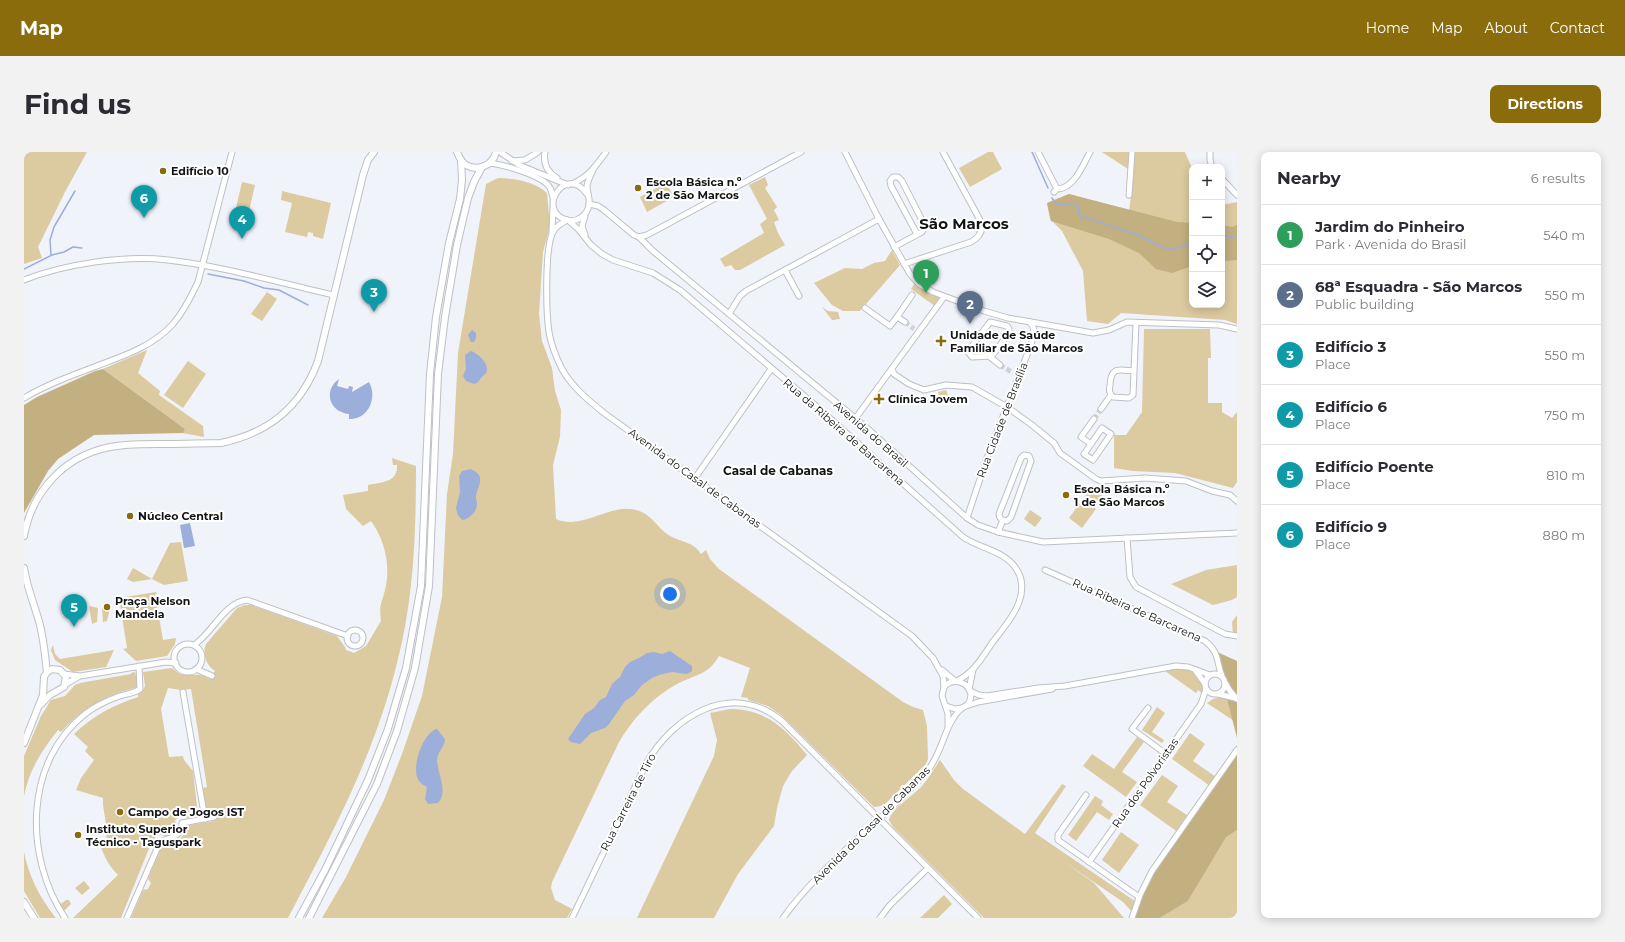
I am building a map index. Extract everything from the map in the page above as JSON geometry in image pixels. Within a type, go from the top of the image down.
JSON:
[{"type":"main road","points":[[24,536],[29,515],[48,484],[69,464],[85,455],[117,446],[221,442],[236,440],[276,421],[300,397],[314,374],[320,357],[363,175],[368,160],[374,152]]},
{"type":"main road","points":[[299,918],[325,870],[368,780],[388,729],[406,668],[421,586],[430,374],[438,309],[449,243],[460,199],[462,180],[461,160],[457,152]]},
{"type":"main road","points":[[461,160],[470,167],[482,167],[493,160],[496,152]]},
{"type":"main road","points":[[309,918],[377,784],[397,731],[415,668],[429,586],[438,374],[445,317],[468,198],[482,167]]},
{"type":"main road","points":[[24,568],[30,595],[40,624],[46,654],[47,672],[44,677],[43,696],[24,742]]},
{"type":"main road","points":[[39,706],[50,695],[62,690],[66,684],[64,674],[51,663],[46,654]]},
{"type":"main road","points":[[47,672],[57,669]]},
{"type":"main road","points":[[44,684],[48,690],[55,692]]},
{"type":"main road","points":[[24,902],[34,918]]},
{"type":"street","points":[[24,398],[53,383],[131,354],[159,336],[175,322],[184,309],[198,282],[208,238],[232,152]]},
{"type":"street","points":[[500,152],[519,165],[568,184],[581,187],[587,194]]},
{"type":"street","points":[[511,160],[525,160],[538,152]]},
{"type":"street","points":[[544,152],[546,168],[553,176],[568,184]]},
{"type":"street","points":[[553,198],[559,189],[584,178],[606,152]]},
{"type":"street","points":[[639,237],[647,235],[801,152]]},
{"type":"street","points":[[844,152],[894,247],[910,274],[919,284],[944,297],[984,311],[1030,322],[1093,333],[1109,330],[1127,322],[1219,324],[1237,329]]},
{"type":"street","points":[[904,264],[971,242],[977,238],[982,230],[980,220],[943,152]]},
{"type":"street","points":[[1038,152],[1056,191],[1068,187],[1081,169],[1090,152]]},
{"type":"street","points":[[1129,195],[1132,152]]},
{"type":"street","points":[[1210,152],[1211,164]]},
{"type":"street","points":[[490,163],[503,165],[542,181],[550,188],[553,198],[553,205],[558,215],[568,220],[577,220],[586,212]]},
{"type":"street","points":[[587,240],[582,226],[589,204],[587,194],[588,182],[594,168]]},
{"type":"street","points":[[894,247],[917,234],[924,230],[924,223],[902,181],[898,177],[893,177],[890,181],[891,186],[917,234]]},
{"type":"street","points":[[1225,182],[1237,195]]},
{"type":"street","name":"Avenida do Brasil","points":[[589,204],[598,206],[634,235],[639,237],[653,251],[856,419],[967,518],[978,525],[998,532],[1043,542],[1237,534]]},
{"type":"street","name":"Avenida do Casal de Cabanas","points":[[553,205],[553,223],[548,255],[548,324],[553,348],[562,370],[593,404],[903,629],[923,646],[943,676],[944,687],[942,696],[948,714],[948,727]]},
{"type":"street","points":[[729,314],[740,296],[744,293],[879,219]]},
{"type":"street","points":[[551,237],[557,227],[568,220]]},
{"type":"street","name":"Rua da Ribeira de Barcarena","points":[[568,220],[597,250],[607,257],[653,273],[672,285],[771,369],[963,537],[973,544],[1006,557],[1012,563],[1020,575],[1022,591],[1016,610],[973,669]]},
{"type":"street","points":[[24,280],[68,267],[115,260],[166,260],[202,266],[334,295]]},
{"type":"street","points":[[785,270],[799,296]]},
{"type":"street","points":[[865,308],[890,326],[912,295]]},
{"type":"street","points":[[856,419],[892,369],[916,330],[944,297]]},
{"type":"street","points":[[897,317],[905,322]]},
{"type":"street","points":[[990,357],[1009,331],[1007,326],[992,321],[988,323],[968,352],[972,357],[990,357],[1000,364]]},
{"type":"street","name":"Rua Cidade de Brasília","points":[[967,518],[1033,338],[1034,329],[1030,322]]},
{"type":"street","points":[[1111,396],[1114,398],[1132,397],[1136,322]]},
{"type":"street","points":[[695,478],[771,369]]},
{"type":"street","points":[[892,369],[894,374],[914,387],[924,390],[946,385],[972,387],[1007,407],[1032,425],[1054,443],[1060,453],[1096,479],[1145,478],[1186,481],[1212,491],[1230,495],[1237,501]]},
{"type":"street","points":[[1111,396],[1109,392],[1112,372],[1116,370],[1134,371]]},
{"type":"street","points":[[1013,373],[1018,376]]},
{"type":"street","points":[[1101,409],[1111,396]]},
{"type":"street","points":[[1091,444],[1081,437],[1094,420]]},
{"type":"street","points":[[1102,428],[1111,434],[1093,460],[1084,454],[1091,444],[1102,428]]},
{"type":"street","points":[[1024,455],[1028,455],[1031,458],[1031,461],[1011,517],[1009,520],[1003,520],[1000,518],[999,514],[1021,458],[1024,455]]},
{"type":"street","points":[[998,532],[1003,520]]},
{"type":"street","points":[[1127,538],[1130,577],[1136,587],[1225,634],[1237,636]]},
{"type":"street","name":"Rua Ribeira de Barcarena","points":[[1045,570],[1205,641],[1215,650],[1222,676]]},
{"type":"street","points":[[194,645],[207,634],[230,607],[240,601],[247,600],[348,636]]},
{"type":"street","points":[[196,669],[210,674],[202,662],[200,651],[201,644],[207,634]]},
{"type":"street","points":[[166,662],[175,656],[179,648],[183,645],[194,645],[200,651]]},
{"type":"street","points":[[175,656],[176,663],[184,671],[196,669],[202,662]]},
{"type":"street","points":[[64,674],[80,676],[166,662],[176,663]]},
{"type":"street","points":[[1205,686],[1206,679],[1215,671],[1219,662]]},
{"type":"street","name":"Avenida do Casal de Cabanas","points":[[783,918],[824,870],[879,819],[931,767],[939,752],[948,727],[970,699],[970,690],[964,683],[956,681],[937,665]]},
{"type":"street","points":[[39,771],[60,738],[80,718],[105,702],[140,689],[139,666]]},
{"type":"street","points":[[946,706],[955,710],[978,702],[1176,666],[1193,668],[1222,676],[1230,691],[1237,699]]},
{"type":"street","points":[[1193,668],[1210,693],[1237,699]]},
{"type":"street","points":[[944,687],[949,682],[963,678],[973,669]]},
{"type":"street","points":[[973,669],[970,690],[979,695],[987,696],[1038,688],[1065,686]]},
{"type":"street","points":[[66,684],[80,676]]},
{"type":"street","points":[[1217,694],[1224,690],[1226,683]]},
{"type":"street","name":"Rua dos Polvoristas","points":[[1089,862],[1201,704],[1205,686]]},
{"type":"street","points":[[183,692],[205,819]]},
{"type":"street","name":"Rua dos Polvoristas","points":[[1201,704],[1217,694]]},
{"type":"street","name":"Rua Carreira de Tiro","points":[[572,918],[652,753],[664,738],[683,721],[706,708],[729,703],[748,704],[763,709],[782,720],[978,918]]},
{"type":"street","points":[[1148,708],[1132,729],[1166,754]]},
{"type":"street","points":[[1132,918],[1139,897],[1152,870],[1237,750]]},
{"type":"street","points":[[1086,795],[1061,831],[1058,838],[1061,842],[1139,897]]},
{"type":"street","points":[[128,918],[160,842],[175,837],[179,833],[182,823],[214,817]]},
{"type":"street","points":[[880,918],[890,905],[928,868]]},
{"type":"street","points":[[40,880],[52,903],[64,918]]},
{"type":"shaded area","points":[[24,152],[87,152],[65,192],[38,247],[42,258],[24,264]]},
{"type":"shaded area","points":[[988,152],[993,152],[1002,169],[970,187],[959,168]]},
{"type":"shaded area","points":[[1102,152],[1185,152],[1190,164],[1189,164],[1189,308],[1225,308],[1225,204],[1237,202],[1237,324],[1225,320],[1121,313],[1108,324],[1087,321],[1083,271],[1062,231],[1050,219],[1047,203],[1069,194],[1129,211],[1134,173]]},
{"type":"shaded area","points":[[765,177],[768,185],[765,188],[777,207],[774,210],[779,220],[774,222],[785,245],[740,270],[735,270],[731,265],[725,267],[720,259],[764,233],[760,224],[767,219],[749,185]]},
{"type":"shaded area","points":[[498,178],[531,183],[547,193],[550,226],[543,252],[539,314],[542,341],[552,368],[555,391],[561,410],[560,437],[553,465],[556,519],[566,522],[576,522],[616,510],[636,510],[646,514],[670,536],[695,547],[701,554],[706,550],[710,559],[719,569],[903,702],[923,710],[927,726],[928,759],[926,764],[885,804],[874,807],[781,715],[768,706],[748,700],[748,698],[741,697],[750,668],[719,656],[715,663],[701,674],[677,684],[660,695],[637,717],[619,742],[552,882],[551,888],[555,900],[572,909],[567,918],[322,918],[346,877],[384,800],[422,696],[442,597],[447,494],[453,454],[458,353],[486,184]]},
{"type":"shaded area","points":[[242,182],[255,185],[249,211],[236,208]]},
{"type":"shaded area","points":[[666,183],[674,197],[647,212],[640,197]]},
{"type":"shaded area","points":[[282,191],[331,203],[323,239],[313,236],[313,233],[308,232],[307,237],[285,232],[292,203],[281,200]]},
{"type":"shaded area","points":[[1069,194],[1177,222],[1189,223],[1189,267],[1172,273],[1156,269],[1139,253],[1109,239],[1051,221],[1047,203]]},
{"type":"shaded area","points":[[1237,225],[1237,260],[1225,261],[1225,226],[1232,227]]},
{"type":"shaded area","points":[[892,250],[900,265],[860,311],[843,311],[832,305],[814,283],[845,268],[862,269],[874,263],[885,261]]},
{"type":"shaded area","points":[[915,283],[942,296],[935,306],[911,289]]},
{"type":"shaded area","points":[[267,292],[277,299],[262,321],[251,314]]},
{"type":"shaded area","points":[[822,307],[828,311],[838,312],[840,319],[832,320]]},
{"type":"shaded area","points":[[1144,329],[1210,329],[1211,358],[1208,358],[1208,403],[1222,403],[1222,412],[1232,418],[1237,412],[1237,482],[1233,488],[1175,473],[1133,471],[1114,468],[1114,435],[1126,435],[1142,412]]},
{"type":"shaded area","points":[[147,350],[138,373],[160,391],[159,395],[203,426],[204,437],[182,433],[185,429],[103,369]]},
{"type":"shaded area","points":[[188,361],[206,374],[183,408],[164,395]]},
{"type":"shaded area","points":[[103,369],[185,429],[183,433],[94,435],[58,459],[48,471],[24,513],[24,405],[37,397],[95,371]]},
{"type":"shaded area","points":[[946,390],[949,398],[940,401],[938,392]]},
{"type":"shaded area","points":[[392,458],[416,466],[413,565],[403,639],[388,697],[364,762],[336,825],[288,918],[131,918],[143,890],[148,889],[151,883],[148,879],[162,845],[178,841],[189,825],[214,821],[213,815],[207,813],[206,811],[203,788],[207,787],[191,689],[181,690],[168,688],[161,709],[169,757],[183,756],[184,760],[193,771],[198,815],[187,818],[183,814],[175,820],[176,828],[172,835],[167,837],[159,834],[152,841],[121,918],[73,918],[118,875],[106,859],[99,841],[107,839],[106,834],[98,835],[98,829],[106,824],[103,798],[76,790],[81,778],[94,760],[85,751],[88,747],[74,734],[88,722],[104,712],[138,697],[138,693],[142,692],[145,686],[143,672],[172,668],[182,674],[199,675],[209,679],[215,671],[209,666],[206,659],[204,652],[206,644],[237,608],[245,605],[251,605],[337,636],[346,650],[354,653],[366,646],[381,621],[380,608],[387,581],[386,554],[376,528],[371,521],[363,526],[346,509],[343,495],[368,491],[368,485],[388,481],[392,478],[397,471],[397,465],[393,465]]},
{"type":"shaded area","points":[[1091,487],[1103,494],[1096,504],[1085,497]]},
{"type":"shaded area","points":[[1082,500],[1096,509],[1082,528],[1069,518]]},
{"type":"shaded area","points":[[1030,510],[1042,518],[1035,527],[1024,519]]},
{"type":"shaded area","points":[[181,542],[188,581],[164,585],[152,579],[170,543]]},
{"type":"shaded area","points":[[1237,565],[1237,597],[1232,600],[1213,605],[1171,584],[1206,570]]},
{"type":"shaded area","points":[[133,568],[152,579],[133,582],[127,579]]},
{"type":"shaded area","points":[[156,592],[157,594],[155,594],[163,640],[176,638],[175,644],[167,656],[136,661],[123,649],[127,648],[119,598]]},
{"type":"shaded area","points":[[89,606],[98,608],[97,622],[92,624]]},
{"type":"shaded area","points":[[102,608],[110,608],[107,621],[103,622]]},
{"type":"shaded area","points":[[1237,615],[1237,634],[1233,634],[1232,622]]},
{"type":"shaded area","points":[[53,645],[55,654],[60,659],[114,650],[106,667],[73,672],[55,660],[51,650]]},
{"type":"shaded area","points":[[1215,651],[1237,661],[1237,738]]},
{"type":"shaded area","points":[[1180,668],[1186,669],[1198,675],[1203,694],[1198,690],[1196,693],[1165,671]]},
{"type":"shaded area","points":[[135,672],[138,684],[136,688],[105,698],[86,710],[61,732],[58,730],[37,761],[29,778],[24,796],[24,756],[41,716],[51,700],[65,696],[75,685],[80,683]]},
{"type":"shaded area","points":[[1221,697],[1231,699],[1237,723],[1207,703],[1213,699]]},
{"type":"shaded area","points":[[1157,707],[1165,713],[1152,732],[1164,740],[1162,743],[1142,730]]},
{"type":"shaded area","points":[[730,709],[754,713],[774,722],[791,737],[807,755],[792,771],[783,786],[774,826],[738,874],[714,918],[637,918],[714,756],[717,740],[710,713]]},
{"type":"shaded area","points":[[1190,733],[1205,744],[1193,761],[1216,777],[1210,786],[1172,759]]},
{"type":"shaded area","points":[[1137,737],[1144,742],[1122,772],[1137,782],[1126,797],[1083,766],[1092,754],[1114,769]]},
{"type":"shaded area","points":[[1237,745],[1237,830],[1226,837],[1188,901],[1160,918],[1135,918],[1136,911],[1153,873]]},
{"type":"shaded area","points":[[940,760],[954,780],[963,789],[1025,834],[1062,784],[1066,786],[1035,833],[1139,904],[1135,915],[1123,902],[1063,861],[1094,883],[1124,918],[984,918],[893,827],[889,820],[894,811],[922,786]]},
{"type":"shaded area","points":[[1162,775],[1178,786],[1167,802],[1190,817],[1179,833],[1140,805]]},
{"type":"shaded area","points":[[1095,796],[1103,801],[1101,805],[1113,814],[1109,820],[1097,812],[1076,841],[1068,835]]},
{"type":"shaded area","points":[[1237,830],[1237,918],[1160,918],[1188,901],[1226,836]]},
{"type":"shaded area","points":[[1121,832],[1139,845],[1119,873],[1102,860]]},
{"type":"shaded area","points":[[24,852],[36,887],[56,918],[40,918],[24,891]]},
{"type":"shaded area","points":[[84,881],[90,888],[82,895],[75,888]]},
{"type":"shaded area","points":[[944,895],[952,904],[938,918],[920,918]]},
{"type":"shaded area","points":[[66,900],[69,900],[71,904],[63,910],[57,902],[59,901],[61,904]]},
{"type":"water","points":[[472,330],[476,333],[474,342],[471,342],[468,335]]},
{"type":"water","points":[[471,351],[482,358],[487,367],[486,373],[478,382],[474,384],[466,381],[463,376],[466,369],[465,355]]},
{"type":"water","points":[[339,379],[337,386],[348,389],[349,386],[353,387],[352,392],[369,382],[372,388],[372,401],[370,407],[361,416],[349,419],[349,414],[337,409],[330,400],[331,389]]},
{"type":"water","points":[[470,469],[475,471],[480,477],[476,496],[477,505],[472,515],[462,520],[458,515],[456,508],[460,492],[459,476],[462,471]]},
{"type":"water","points":[[190,523],[195,546],[184,548],[180,525]]},
{"type":"water","points":[[670,651],[692,666],[692,671],[687,674],[672,672],[652,678],[642,685],[634,695],[625,701],[605,728],[591,733],[580,744],[571,742],[568,739],[585,714],[594,708],[600,700],[606,697],[612,684],[620,677],[625,667],[630,662],[647,653],[654,652],[662,654]]},
{"type":"water","points":[[437,729],[445,739],[444,745],[438,754],[437,760],[443,788],[441,798],[438,803],[428,804],[425,799],[427,787],[419,781],[416,768],[419,752],[423,744],[427,737]]},
{"type":"waterway","points":[[1032,152],[1048,188]]},
{"type":"waterway","points":[[51,255],[50,240],[54,227],[75,191]]},
{"type":"waterway","points":[[1052,198],[1055,202],[1062,205],[1072,203],[1076,204],[1079,207],[1078,213],[1081,216],[1139,235],[1166,249],[1174,249],[1189,243]]},
{"type":"waterway","points":[[1225,236],[1237,237]]},
{"type":"waterway","points":[[24,269],[52,255],[64,252],[73,247],[82,248]]},
{"type":"waterway","points":[[208,274],[244,281],[264,288],[279,290],[308,305]]},
{"type":"tunnel","points":[[905,322],[914,329]]},
{"type":"tunnel","points":[[1000,365],[1013,373]]},
{"type":"tunnel","points":[[1094,419],[1101,409]]},
{"type":"place","name":"Edifício 10","points":[[163,171]]},
{"type":"place","name":"Escola Básica n.º 2 de São Marcos","points":[[638,188]]},
{"type":"place","name":"Edifício 9","points":[[144,218]]},
{"type":"place","name":"Edifício 6","points":[[242,239]]},
{"type":"place","name":"Jardim do Pinheiro","points":[[926,293]]},
{"type":"place","name":"Edifício 3","points":[[374,312]]},
{"type":"place","name":"68ª Esquadra - São Marcos","points":[[970,324]]},
{"type":"place","name":"Unidade de Saúde Familiar de São Marcos","points":[[941,341]]},
{"type":"place","name":"Clínica Jovem","points":[[879,399]]},
{"type":"place","name":"Escola Básica n.º 1 de São Marcos","points":[[1066,495]]},
{"type":"place","name":"Núcleo Central","points":[[130,516]]},
{"type":"place","name":"Praça Nelson Mandela","points":[[107,607]]},
{"type":"place","name":"Edifício Poente","points":[[74,627]]},
{"type":"place","name":"Campo de Jogos IST","points":[[120,812]]},
{"type":"place","name":"Instituto Superior Técnico - Taguspark","points":[[78,835]]},
{"type":"district","name":"São Marcos","points":[[964,224]]},
{"type":"district","name":"Casal de Cabanas","points":[[778,471]]}]
